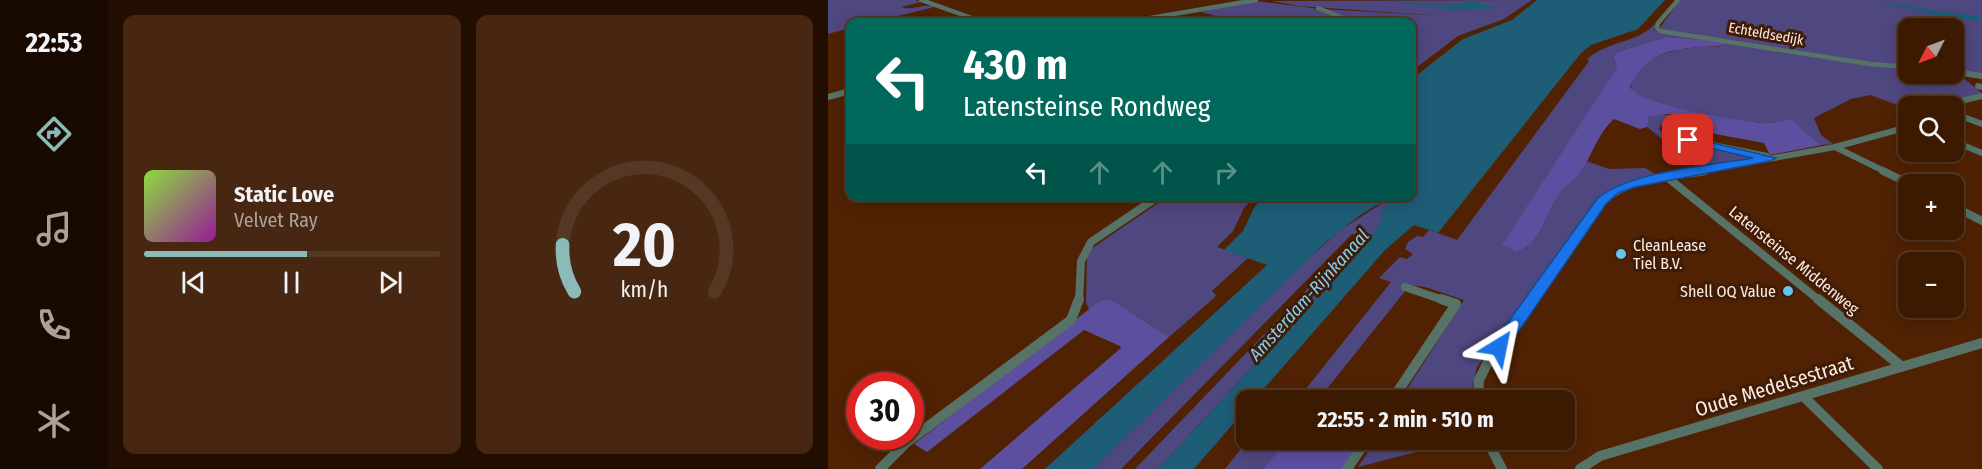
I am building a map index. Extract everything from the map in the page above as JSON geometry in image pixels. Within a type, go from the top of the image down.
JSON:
[{"type":"street","points":[[921,0],[972,18]]},
{"type":"street","points":[[1150,18],[1256,0]]},
{"type":"street","name":"Echteldsedijk","points":[[1678,0],[1658,23],[1657,28],[1660,31],[1870,64],[1898,66]]},
{"type":"street","points":[[1318,8],[1343,18]]},
{"type":"street","points":[[1964,74],[1982,76]]},
{"type":"street","points":[[828,97],[846,92]]},
{"type":"street","points":[[1964,100],[1982,96]]},
{"type":"street","points":[[1964,117],[1982,124]]},
{"type":"street","points":[[1478,390],[1479,380],[1487,364],[1602,202],[1619,188],[1667,177],[1835,147],[1898,130]]},
{"type":"street","points":[[1688,140],[1770,158]]},
{"type":"street","points":[[1964,146],[1982,153]]},
{"type":"street","points":[[1835,147],[1898,178]]},
{"type":"street","name":"Latensteinse Middenweg","points":[[1667,177],[1901,366]]},
{"type":"street","points":[[880,469],[907,442],[1071,320],[1077,310],[1082,252],[1090,242],[1152,201]]},
{"type":"street","points":[[1964,212],[1982,221]]},
{"type":"street","points":[[1399,390],[1456,304],[1405,287]]},
{"type":"street","name":"Oude Medelsestraat","points":[[1580,469],[1600,456],[1982,343]]},
{"type":"street","points":[[1804,397],[1878,469]]},
{"type":"street","points":[[1347,469],[1360,450]]},
{"type":"street","points":[[1492,450],[1502,469]]},
{"type":"shaded area","points":[[828,0],[915,0],[921,2],[901,7],[935,7],[890,18],[846,18],[846,29],[828,34]]},
{"type":"shaded area","points":[[1532,0],[1504,19],[1458,36],[1416,68],[1416,18],[1346,18],[1321,9],[1442,16],[1299,6],[1272,1]]},
{"type":"shaded area","points":[[1680,0],[1982,0],[1982,75],[1964,73],[1964,18],[1898,18],[1898,65],[1870,63],[1719,38],[1871,65],[1898,67],[1898,84],[1964,84],[1964,79],[1982,93],[1964,97],[1898,96],[1898,105],[1870,95],[1851,99],[1814,118],[1821,135],[1833,144],[1822,145],[1803,132],[1792,120],[1768,123],[1718,117],[1677,109],[1631,91],[1638,71],[1645,63],[1655,58],[1676,51],[1718,46],[1729,42],[1666,37],[1617,52],[1613,57],[1617,67],[1503,245],[1516,252],[1532,242],[1538,235],[1559,193],[1586,161],[1609,169],[1645,168],[1659,176],[1618,186],[1602,197],[1477,367],[1472,390],[1406,390],[1464,300],[1425,287],[1410,285],[1326,390],[1305,390],[1391,282],[1379,278],[1400,257],[1407,259],[1413,254],[1405,249],[1408,242],[1417,236],[1423,237],[1429,230],[1457,240],[1589,61],[1587,59],[1605,48],[1641,34],[1657,22],[1654,29],[1658,32],[1717,38],[1668,33],[1659,29]]},
{"type":"shaded area","points":[[1255,1],[1313,8],[1340,18],[1224,18],[1201,12]]},
{"type":"shaded area","points":[[1666,37],[1730,42],[1718,46],[1675,50],[1649,61],[1630,87],[1637,94],[1670,106],[1735,119],[1768,123],[1792,119],[1803,131],[1822,145],[1770,155],[1764,143],[1688,129],[1691,118],[1670,114],[1649,116],[1647,127],[1640,129],[1614,119],[1603,132],[1579,174],[1561,191],[1532,242],[1516,252],[1502,245],[1617,67],[1613,57],[1617,52]]},
{"type":"shaded area","points":[[1656,114],[1691,118],[1688,129],[1661,125],[1659,129],[1680,147],[1687,145],[1700,148],[1701,145],[1761,157],[1699,169],[1647,127],[1649,116]]},
{"type":"shaded area","points":[[1161,201],[1250,201],[1244,208],[1233,231],[1217,247],[1248,258],[1212,291],[1216,295],[1214,298],[1169,337],[1112,300],[1101,301],[1090,311],[1086,303],[1087,255],[1091,249]]},
{"type":"shaded area","points":[[1385,201],[1394,202],[1382,216],[1385,216],[1366,244],[1158,469],[1135,469],[1337,258],[1349,258],[1367,238],[1352,234],[1121,469],[1093,469],[1300,266],[1342,229]]},
{"type":"shaded area","points":[[1101,300],[1112,300],[1169,337],[1022,469],[980,469],[1121,348],[1120,346],[1084,330],[927,452],[924,450],[924,436]]},
{"type":"shaded area","points":[[1240,450],[1279,450],[1263,469],[1225,469]]},
{"type":"shaded area","points":[[1279,450],[1357,450],[1344,469],[1263,469]]},
{"type":"shaded area","points":[[1369,450],[1424,450],[1358,467]]},
{"type":"water","points":[[1381,0],[1441,6],[1476,1],[1494,9],[1451,10]]},
{"type":"water","points":[[1537,0],[1665,0],[1638,29],[1591,45],[1581,53],[1438,233],[1414,225],[1385,250],[1263,390],[1236,390],[1236,421],[1194,469],[1158,469],[1366,244],[1384,217],[1378,215],[1393,201],[1416,201],[1416,76],[1463,39],[1512,20]]},
{"type":"water","points":[[1877,2],[1982,17],[1982,21],[1945,17]]},
{"type":"water","points":[[1260,201],[1393,201],[1377,205],[1367,211],[1324,244],[1093,469],[1045,469],[1267,265],[1224,250],[1243,231],[1255,206]]},
{"type":"place","name":"CleanLease Tiel B.V.","points":[[1621,254]]},
{"type":"place","name":"Shell OQ Value","points":[[1788,291]]},
{"type":"route","points":[[1499,347],[1602,202],[1613,191],[1632,184],[1770,158],[1688,140]]},
{"type":"water label","name":"Amsterdam-Rijnkanaal","points":[[1309,295]]}]
